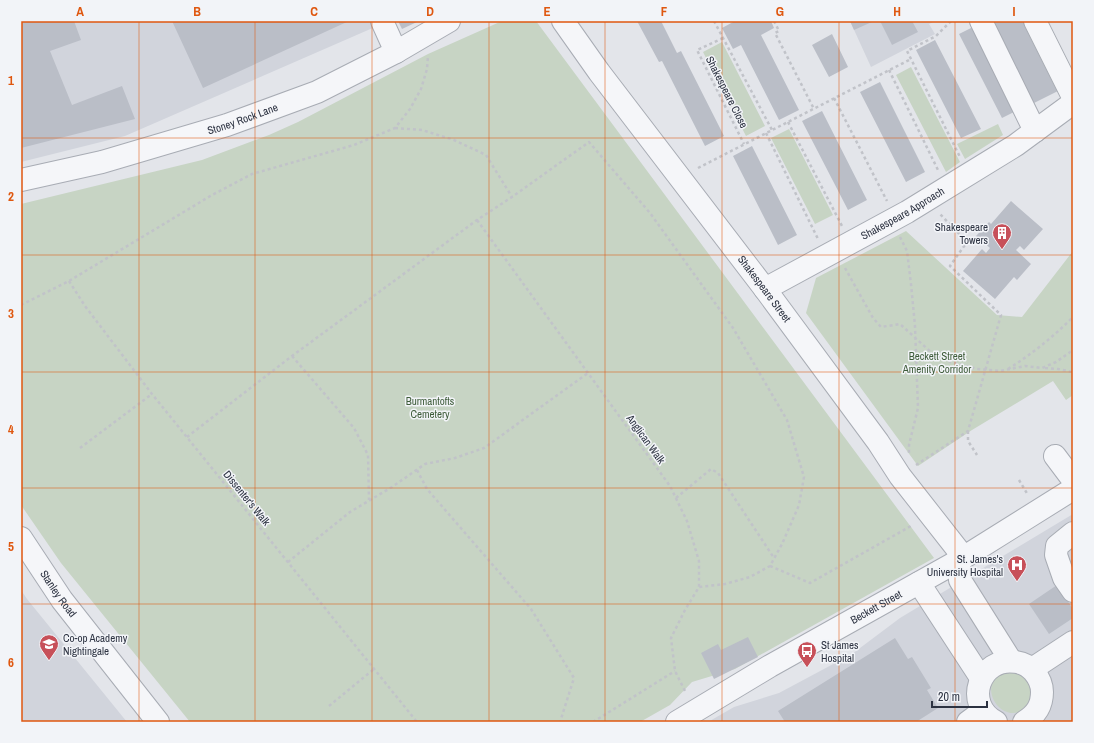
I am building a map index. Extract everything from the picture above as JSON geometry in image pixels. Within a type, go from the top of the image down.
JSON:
[{"type":"street","points":[[382,21],[396,52]]},
{"type":"street","name":"Shakespeare Street","points":[[563,21],[599,72],[765,289],[878,442],[900,476],[958,550],[960,580],[1011,661]]},
{"type":"street","points":[[981,21],[1035,131]]},
{"type":"street","points":[[1035,21],[1073,97]]},
{"type":"street","name":"Stoney Rock Lane","points":[[21,180],[102,162],[228,125],[317,92],[396,52],[442,23]]},
{"type":"street","name":"Shakespeare Approach","points":[[765,289],[907,212],[1016,145],[1073,103]]},
{"type":"street","points":[[1055,456],[1073,480]]},
{"type":"street","name":"Beckett Street","points":[[677,722],[770,666],[958,561],[1073,489]]},
{"type":"street","points":[[1073,533],[1057,546],[1056,555],[1064,578],[1073,591]]},
{"type":"street","name":"Stanley Road","points":[[21,538],[62,600],[158,722]]},
{"type":"street","points":[[919,583],[981,678]]},
{"type":"street","points":[[1032,670],[1073,642]]},
{"type":"street","points":[[983,718],[978,695],[978,686],[981,678],[994,665],[1011,661],[1026,665],[1039,678],[1042,688],[1042,700],[1036,718]]},
{"type":"path","name":"Shakespeare Close","points":[[714,21],[772,130]]},
{"type":"path","points":[[774,21],[779,31],[775,33],[814,109]]},
{"type":"path","points":[[951,21],[936,36],[908,51],[961,159]]},
{"type":"path","name":"Shakespeare Close","points":[[723,38],[697,50],[744,144]]},
{"type":"path","points":[[395,128],[410,109],[421,89],[427,69],[428,54]]},
{"type":"path","points":[[680,178],[911,59]]},
{"type":"path","name":"Shakespeare Approach","points":[[889,70],[940,172]]},
{"type":"path","name":"Shakespeare Approach","points":[[834,98],[888,204]]},
{"type":"path","name":"Shakespeare Approach","points":[[788,122],[844,232]]},
{"type":"path","points":[[21,305],[69,281],[212,195],[252,174],[354,145],[395,128],[422,130],[454,140],[486,155],[512,197]]},
{"type":"path","points":[[766,133],[820,243]]},
{"type":"path","points":[[187,437],[292,356],[477,220],[512,197],[588,142],[654,219],[733,328],[787,420],[804,477],[799,505],[782,544],[770,566],[750,577],[725,584],[699,587],[685,610],[671,638],[675,671],[686,695]]},
{"type":"path","points":[[938,211],[967,242],[950,266],[1001,315],[968,431],[968,441],[977,455]]},
{"type":"path","name":"Anglican Walk","points":[[477,220],[670,486],[686,521],[699,561],[699,587]]},
{"type":"path","points":[[898,233],[907,251],[915,338],[918,408],[909,457]]},
{"type":"path","points":[[844,266],[873,318],[880,327],[900,324],[933,354],[951,362],[977,369],[1000,371],[1025,366],[1058,368],[1073,372]]},
{"type":"path","name":"Dissenter's Walk","points":[[69,281],[85,306],[152,394],[417,722]]},
{"type":"path","points":[[1006,369],[1033,353],[1073,317]]},
{"type":"path","points":[[1042,368],[1056,362],[1073,350]]},
{"type":"path","points":[[292,356],[354,428],[368,455],[369,501]]},
{"type":"path","points":[[288,562],[350,512],[376,497],[425,464],[455,458],[484,448],[588,372]]},
{"type":"path","points":[[80,448],[152,394]]},
{"type":"path","points":[[916,466],[968,431]]},
{"type":"path","points":[[676,498],[711,469],[718,473],[774,558]]},
{"type":"path","points":[[417,470],[427,489],[531,609],[574,678],[560,722]]},
{"type":"path","points":[[1019,480],[1029,496]]},
{"type":"path","points":[[369,493],[376,497]]},
{"type":"path","points":[[770,566],[810,583],[911,526]]},
{"type":"path","points":[[329,706],[374,669]]},
{"type":"path","points":[[594,722],[675,671]]},
{"type":"shaded area","points":[[21,21],[372,21],[375,27],[125,136],[21,162]]},
{"type":"shaded area","points":[[850,21],[935,21],[929,24],[935,34],[871,67]]},
{"type":"shaded area","name":"St. James's University Hospital","points":[[1073,514],[1073,722],[708,722],[734,707],[779,693],[852,654],[900,618]]},
{"type":"shaded area","name":"Co-op Academy Nightingale","points":[[21,590],[27,599],[127,722],[21,722]]},
{"type":"green space","name":"Burmantofts Cemetery","points":[[502,21],[536,21],[934,558],[735,669],[692,682],[670,705],[640,722],[190,722],[61,563],[21,505],[21,204],[202,160],[269,135],[298,122],[428,54]]},
{"type":"green space","points":[[722,42],[765,126],[746,136],[703,52]]},
{"type":"green space","points":[[911,67],[960,162],[946,172],[896,75]]},
{"type":"green space","points":[[998,124],[1003,135],[965,159],[957,144]]},
{"type":"green space","points":[[789,129],[833,215],[815,224],[771,138]]},
{"type":"green space","name":"Beckett Street Amenity Corridor","points":[[906,231],[997,315],[1022,317],[1073,251],[1073,395],[1066,400],[1053,381],[972,430],[918,466],[806,313],[816,278]]},
{"type":"green space","points":[[1011,670],[1030,678],[1033,699],[1024,709],[1015,713],[1008,712],[996,704],[992,697],[991,690],[992,683],[997,676]]},
{"type":"building","points":[[21,21],[74,21],[81,40],[50,51],[72,105],[122,86],[135,119],[21,148]]},
{"type":"building","points":[[172,21],[349,21],[203,88]]},
{"type":"building","points":[[398,21],[419,21],[402,29]]},
{"type":"building","points":[[637,21],[661,21],[677,53],[681,51],[724,136],[705,146],[662,61],[659,62]]},
{"type":"building","points":[[735,21],[771,21],[774,28],[761,35],[799,110],[779,120],[741,45],[733,49],[722,28]]},
{"type":"building","points":[[850,21],[874,21],[854,30]]},
{"type":"building","points":[[880,21],[912,21],[918,32],[892,45]]},
{"type":"building","points":[[992,21],[1025,21],[1060,90],[1034,103]]},
{"type":"building","points":[[973,27],[1016,111],[1002,118],[959,34]]},
{"type":"building","points":[[832,34],[848,67],[829,77],[812,45]]},
{"type":"building","points":[[935,40],[981,129],[961,138],[916,50]]},
{"type":"building","points":[[880,82],[925,172],[906,182],[860,92]]},
{"type":"building","points":[[822,111],[867,200],[848,210],[802,121]]},
{"type":"building","points":[[752,146],[797,235],[778,245],[733,156]]},
{"type":"building","name":"Shakespeare Towers","points":[[1011,201],[1043,229],[1024,250],[1020,246],[1016,250],[1031,264],[1017,280],[1014,277],[995,299],[963,271],[982,249],[986,253],[990,248],[976,236],[989,222],[991,224]]},
{"type":"building","points":[[1057,585],[1073,609],[1073,618],[1049,634],[1029,604]]},
{"type":"building","points":[[748,637],[758,657],[714,679],[701,653],[718,644],[721,650]]},
{"type":"building","points":[[895,638],[908,659],[912,657],[931,688],[927,690],[938,708],[916,722],[881,722],[880,720],[876,722],[785,722],[778,711]]},
{"type":"place","name":"Shakespeare Towers","points":[[1002,250]]},
{"type":"place","name":"St. James's University Hospital","points":[[1017,582]]},
{"type":"place","name":"Co-op Academy Nightingale","points":[[49,661]]},
{"type":"place","name":"St James Hospital","points":[[807,668]]}]
